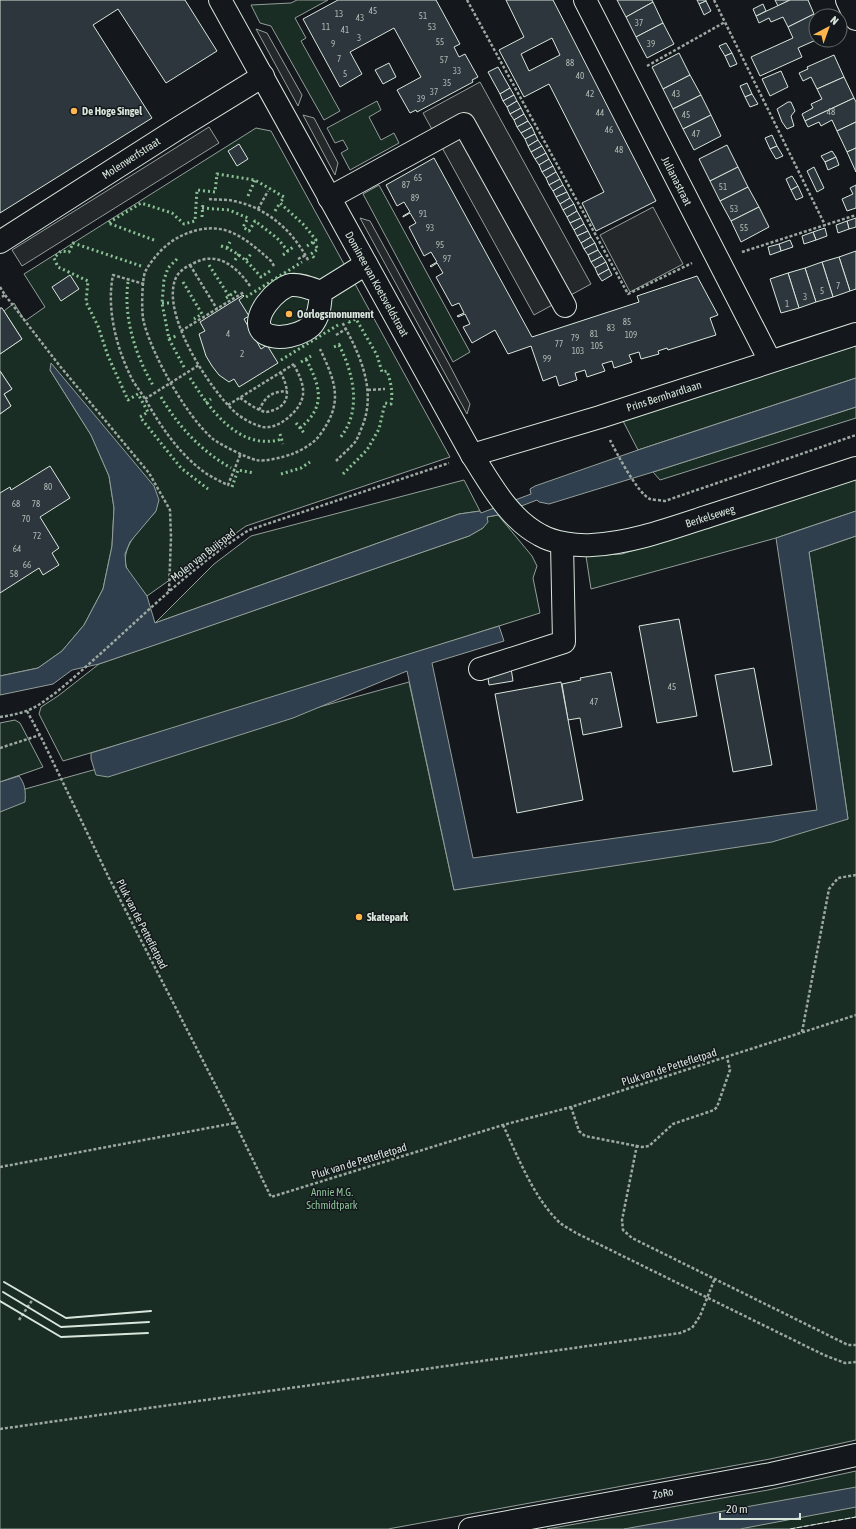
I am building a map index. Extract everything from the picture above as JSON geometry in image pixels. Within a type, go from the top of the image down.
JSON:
[{"type":"street","name":"Dominee van Koetsveldstraat","points":[[220,0],[472,455],[498,496],[519,521],[540,535],[562,543]]},
{"type":"street","name":"Julianastraat","points":[[585,0],[770,361]]},
{"type":"street","points":[[847,0],[856,19]]},
{"type":"street","name":"Molenwerfstraat","points":[[0,242],[263,76]]},
{"type":"street","points":[[329,198],[464,124],[566,306]]},
{"type":"street","points":[[321,292],[366,264]]},
{"type":"street","name":"Prins Bernhardlaan","points":[[472,455],[600,417],[856,334]]},
{"type":"street","name":"Berkelseweg","points":[[562,543],[592,545],[622,541],[658,533],[856,468]]},
{"type":"street","points":[[480,669],[564,642],[562,543]]},
{"type":"street","name":"ZoRo","points":[[470,1529],[772,1474],[856,1455]]},
{"type":"path","points":[[467,0],[628,294],[716,256],[825,225],[856,214]]},
{"type":"path","points":[[714,0],[825,225]]},
{"type":"path","points":[[625,78],[725,22]]},
{"type":"path","points":[[258,209],[268,191]]},
{"type":"path","points":[[278,271],[271,261],[239,235],[218,228],[194,230],[176,238],[158,254],[145,274],[142,302],[143,322],[153,350],[170,383],[193,416],[213,439],[231,449],[257,460],[281,458],[303,449],[318,437],[332,417],[336,395],[332,373],[318,345]]},
{"type":"path","points":[[251,288],[241,275],[222,259],[208,258],[190,265],[175,279],[173,295],[174,310],[183,336],[199,365],[218,393],[236,414],[249,422],[264,427],[278,424],[289,418],[298,408],[304,395],[302,382],[292,361]]},
{"type":"path","points":[[190,265],[217,309]]},
{"type":"path","points":[[144,284],[113,275],[112,298],[117,341],[124,362],[134,383],[159,423],[183,453],[207,474],[228,485],[241,453]]},
{"type":"path","points":[[0,287],[59,365],[149,472],[170,510],[171,537],[169,591]]},
{"type":"path","points":[[0,298],[5,294]]},
{"type":"path","points":[[335,335],[346,329]]},
{"type":"path","points":[[145,399],[199,365]]},
{"type":"path","points":[[228,405],[294,365]]},
{"type":"path","points":[[240,398],[259,410],[267,412],[280,407],[288,397],[286,382],[281,373]]},
{"type":"path","points":[[368,390],[385,389]]},
{"type":"path","points":[[259,410],[270,394],[287,391]]},
{"type":"path","points":[[616,452],[639,489],[649,498],[665,501],[856,435]]},
{"type":"path","name":"Molen van Buijspad","points":[[0,717],[27,711],[41,704],[74,677],[169,591],[224,546],[248,530],[472,455]]},
{"type":"path","name":"Pluk van de Pettefletpad","points":[[27,711],[109,878],[235,1123],[271,1197],[503,1125],[571,1107],[856,1015]]},
{"type":"path","points":[[0,748],[40,736]]},
{"type":"path","points":[[802,1032],[829,889],[838,878],[856,875]]},
{"type":"path","points":[[571,1107],[579,1131],[585,1136],[642,1147],[648,1146],[673,1124],[714,1110],[720,1101],[730,1070],[727,1057]]},
{"type":"path","points":[[0,1167],[235,1123]]},
{"type":"path","points":[[503,1125],[525,1172],[544,1204],[559,1222],[576,1233],[824,1355],[845,1363],[856,1362]]},
{"type":"path","points":[[637,1145],[622,1220],[623,1230],[632,1238],[848,1345],[856,1345]]},
{"type":"path","points":[[0,1429],[680,1333],[692,1328],[700,1316],[715,1278]]},
{"type":"path","points":[[19,1320],[33,1299]]},
{"type":"green space","points":[[297,0],[328,0],[295,18],[306,38],[301,41],[340,111],[324,120],[271,26],[260,23],[251,5],[291,3]]},
{"type":"green space","points":[[377,101],[381,110],[369,117],[381,140],[394,133],[399,143],[350,170],[341,153],[348,149],[343,140],[335,143],[327,128]]},
{"type":"green space","points":[[256,128],[271,131],[450,457],[246,526],[147,596],[129,573],[125,558],[130,543],[156,511],[50,370],[91,435],[109,476],[114,508],[112,546],[103,589],[84,625],[62,651],[38,668],[0,676],[0,414],[11,406],[4,394],[12,389],[0,371],[0,354],[22,339],[4,311],[14,303],[25,321],[45,307],[24,274]]},
{"type":"green space","points":[[379,185],[470,352],[453,362],[363,194]]},
{"type":"green space","points":[[856,345],[856,378],[638,450],[623,421]]},
{"type":"green space","points":[[856,407],[856,418],[660,480],[653,472]]},
{"type":"green space","points":[[856,479],[856,511],[776,538],[591,589],[586,556],[622,554]]},
{"type":"green space","points":[[464,480],[480,511],[459,514],[155,623],[214,564],[251,536]]},
{"type":"green space","points":[[498,515],[532,556],[537,566],[533,578],[540,613],[202,720],[63,761],[39,714],[41,707],[58,696],[99,664],[469,536],[483,528],[487,517]]},
{"type":"green space","name":"Annie M.G. Schmidtpark","points":[[856,536],[856,1440],[770,1459],[388,1529],[0,1529],[0,796],[409,682],[454,890],[848,819],[809,552]]},
{"type":"green space","points":[[15,720],[20,723],[43,767],[0,782],[0,723]]},
{"type":"green space","points":[[856,1471],[856,1517],[790,1529],[547,1529],[768,1490]]},
{"type":"shaded area","points":[[256,29],[267,33],[302,95],[298,106]]},
{"type":"shaded area","points":[[480,82],[591,284],[534,315],[423,113]]},
{"type":"shaded area","points":[[303,115],[314,118],[338,163],[335,175]]},
{"type":"shaded area","points":[[209,127],[219,143],[22,266],[12,250]]},
{"type":"shaded area","points":[[653,207],[683,264],[630,292],[600,235]]},
{"type":"shaded area","points":[[360,218],[370,221],[449,364],[470,404],[467,414]]},
{"type":"water","points":[[51,363],[154,486],[159,500],[156,511],[130,542],[125,554],[126,567],[147,596],[155,623],[459,514],[480,511],[481,513],[531,494],[530,489],[535,486],[638,450],[856,378],[856,407],[549,504],[539,502],[537,500],[498,515],[487,517],[488,522],[483,528],[469,536],[99,664],[72,670],[53,684],[0,695],[0,676],[38,668],[62,651],[84,625],[103,589],[112,546],[114,508],[109,476],[91,435],[50,370]]},
{"type":"water","points":[[856,511],[856,536],[809,552],[848,819],[772,842],[454,890],[407,671],[293,718],[108,777],[96,775],[91,759],[91,753],[499,626],[504,641],[432,663],[473,858],[817,810],[776,538]]},
{"type":"water","points":[[19,776],[25,788],[25,802],[0,812],[0,782]]},
{"type":"water","points":[[856,1487],[856,1507],[740,1529],[624,1529]]},
{"type":"building","name":"De Hoge Singel","points":[[0,0],[185,0],[217,51],[166,83],[118,9],[93,25],[152,118],[0,213]]},
{"type":"building","points":[[338,0],[436,0],[460,44],[454,47],[459,57],[465,54],[478,77],[472,80],[473,82],[417,112],[416,110],[410,113],[397,90],[421,77],[394,28],[350,52],[362,74],[340,87],[303,19]]},
{"type":"building","points":[[506,0],[553,0],[656,201],[596,231],[582,203],[604,192],[549,84],[524,97],[499,50],[524,37]],"holes":[[[552,38],[560,55],[529,71],[521,54]]]},
{"type":"building","points":[[617,0],[652,0],[653,2],[626,17]]},
{"type":"building","points":[[697,0],[706,0],[706,1],[699,4]]},
{"type":"building","points":[[775,0],[790,0],[778,6]]},
{"type":"building","points":[[790,0],[808,0],[811,8],[808,8],[808,17],[788,27],[783,17],[771,22],[769,18],[759,23],[756,16]]},
{"type":"building","points":[[706,1],[711,11],[704,15],[699,4]]},
{"type":"building","points":[[653,2],[663,23],[636,37],[626,17]]},
{"type":"building","points":[[763,4],[766,11],[756,16],[753,9]]},
{"type":"building","points":[[808,17],[808,44],[798,48],[802,57],[760,76],[751,57],[793,38],[788,27]]},
{"type":"building","points":[[663,23],[674,44],[647,58],[636,37]]},
{"type":"building","points":[[726,43],[732,53],[725,56],[719,46]]},
{"type":"building","points":[[679,53],[690,75],[663,89],[652,67]]},
{"type":"building","points":[[732,53],[737,64],[730,67],[725,56]]},
{"type":"building","points":[[834,55],[844,77],[817,89],[811,77],[803,81],[799,73],[808,69],[807,67]]},
{"type":"building","points":[[389,63],[396,77],[383,84],[375,70]]},
{"type":"building","points":[[498,67],[510,88],[500,94],[488,72]]},
{"type":"building","points":[[781,71],[788,87],[770,96],[762,79]]},
{"type":"building","points":[[690,75],[701,95],[673,109],[663,89]]},
{"type":"building","points":[[844,77],[854,98],[805,121],[802,114],[813,108],[811,104],[822,99],[817,89]]},
{"type":"building","points":[[747,83],[752,94],[745,97],[740,86]]},
{"type":"building","points":[[510,88],[514,95],[503,101],[500,94]]},
{"type":"building","points":[[752,94],[758,104],[750,107],[745,97]]},
{"type":"building","points":[[514,95],[517,101],[507,107],[503,101]]},
{"type":"building","points":[[701,95],[711,115],[683,129],[673,109]]},
{"type":"building","points":[[854,98],[856,102],[856,122],[837,131],[832,120],[821,126],[819,122],[808,127],[805,121]]},
{"type":"building","points":[[517,101],[521,108],[510,114],[507,107]]},
{"type":"building","points":[[788,102],[791,102],[795,111],[791,116],[794,126],[787,129],[782,122],[777,109]]},
{"type":"building","points":[[521,108],[524,114],[514,120],[510,114]]},
{"type":"building","points":[[524,114],[528,121],[517,127],[514,120]]},
{"type":"building","points":[[711,115],[721,136],[694,150],[683,129]]},
{"type":"building","points":[[528,121],[532,127],[521,133],[517,127]]},
{"type":"building","points":[[856,122],[856,148],[847,152],[837,131]]},
{"type":"building","points":[[532,127],[535,134],[525,139],[521,133]]},
{"type":"building","points":[[535,134],[538,140],[528,146],[525,139]]},
{"type":"building","points":[[772,135],[777,146],[770,149],[765,138]]},
{"type":"building","points":[[538,140],[542,146],[531,152],[528,146]]},
{"type":"building","points":[[239,144],[248,159],[237,166],[228,151]]},
{"type":"building","points":[[727,145],[738,167],[710,181],[699,159]]},
{"type":"building","points":[[542,146],[546,153],[535,159],[531,152]]},
{"type":"building","points":[[777,146],[783,156],[776,159],[770,149]]},
{"type":"building","points":[[856,148],[856,172],[847,152]]},
{"type":"building","points":[[832,151],[836,157],[825,162],[821,156]]},
{"type":"building","points":[[546,153],[549,159],[539,165],[535,159]]},
{"type":"building","points":[[836,157],[839,165],[828,170],[825,162]]},
{"type":"building","points":[[434,158],[532,337],[639,302],[637,296],[697,276],[718,315],[710,318],[716,335],[668,350],[667,348],[658,351],[659,354],[641,359],[639,352],[629,355],[632,362],[614,368],[612,361],[602,364],[605,371],[587,377],[585,370],[575,373],[577,380],[559,386],[556,376],[543,381],[531,346],[508,354],[495,330],[472,343],[463,327],[470,324],[465,314],[458,317],[457,316],[464,313],[459,303],[452,306],[436,277],[443,273],[437,263],[431,267],[430,266],[437,262],[431,252],[424,256],[409,227],[416,223],[410,213],[403,217],[410,212],[404,202],[397,206],[386,185]]},
{"type":"building","points":[[549,159],[553,166],[542,172],[539,165]]},
{"type":"building","points":[[553,166],[556,172],[546,178],[542,172]]},
{"type":"building","points":[[738,167],[748,187],[720,201],[710,181]]},
{"type":"building","points":[[814,167],[824,188],[817,192],[807,171]]},
{"type":"building","points":[[556,172],[560,179],[549,185],[546,178]]},
{"type":"building","points":[[792,176],[798,186],[791,190],[786,179]]},
{"type":"building","points":[[560,179],[563,185],[553,191],[549,185]]},
{"type":"building","points":[[563,185],[567,192],[556,197],[553,191]]},
{"type":"building","points":[[856,185],[856,208],[847,211],[842,199],[853,194],[850,188]]},
{"type":"building","points":[[798,186],[803,197],[796,200],[791,190]]},
{"type":"building","points":[[748,187],[759,207],[731,221],[720,201]]},
{"type":"building","points":[[567,192],[570,198],[560,204],[556,197]]},
{"type":"building","points":[[570,198],[574,204],[563,210],[560,204]]},
{"type":"building","points":[[574,204],[577,211],[567,217],[563,210]]},
{"type":"building","points":[[759,207],[769,227],[741,242],[731,221]]},
{"type":"building","points":[[577,211],[581,218],[570,223],[567,217]]},
{"type":"building","points":[[581,218],[584,224],[574,230],[570,223]]},
{"type":"building","points":[[856,218],[856,227],[849,229],[847,221]]},
{"type":"building","points":[[847,221],[849,229],[838,233],[836,225]]},
{"type":"building","points":[[584,224],[588,231],[577,236],[574,230]]},
{"type":"building","points":[[825,228],[827,236],[816,240],[813,232]]},
{"type":"building","points":[[588,231],[591,237],[581,243],[577,236]]},
{"type":"building","points":[[813,232],[816,240],[804,244],[802,236]]},
{"type":"building","points":[[591,237],[595,243],[584,249],[581,243]]},
{"type":"building","points":[[790,240],[793,247],[781,251],[779,244]]},
{"type":"building","points":[[595,243],[598,250],[588,255],[584,249]]},
{"type":"building","points":[[779,244],[781,251],[770,255],[768,247]]},
{"type":"building","points":[[598,250],[602,256],[591,262],[588,255]]},
{"type":"building","points":[[856,251],[856,289],[850,291],[839,257]]},
{"type":"building","points":[[602,256],[606,262],[595,268],[591,262]]},
{"type":"building","points":[[839,257],[850,291],[833,297],[822,262]]},
{"type":"building","points":[[606,262],[609,269],[598,275],[595,268]]},
{"type":"building","points":[[822,262],[833,297],[816,302],[805,268]]},
{"type":"building","points":[[805,268],[816,302],[799,308],[788,273]]},
{"type":"building","points":[[609,269],[612,275],[602,281],[598,275]]},
{"type":"building","points":[[788,273],[799,308],[781,313],[770,279]]},
{"type":"building","points":[[70,275],[79,289],[61,301],[52,287]]},
{"type":"building","points":[[243,295],[244,296],[239,300],[249,316],[244,319],[261,349],[267,345],[278,363],[239,387],[234,379],[229,382],[219,375],[212,366],[206,356],[199,334],[205,331],[200,322]]},
{"type":"building","points":[[0,308],[2,308],[22,339],[0,354]]},
{"type":"building","points":[[0,371],[12,389],[4,394],[11,406],[0,414]]},
{"type":"building","points":[[50,466],[70,498],[40,517],[59,548],[52,553],[59,565],[43,575],[39,568],[0,593],[0,493],[10,487],[11,490]]},
{"type":"building","points":[[679,619],[697,716],[657,723],[639,626]]},
{"type":"building","points":[[511,668],[513,681],[489,685],[487,672]]},
{"type":"building","points":[[754,668],[772,765],[733,772],[715,675]]},
{"type":"building","points":[[611,672],[622,727],[583,735],[580,718],[568,720],[562,684],[581,680],[580,678]]},
{"type":"building","points":[[561,682],[583,800],[517,813],[495,694]]},
{"type":"hedge","points":[[154,240],[108,223],[141,203],[172,213],[184,224],[195,221],[197,190],[215,192],[217,174],[255,180],[284,197],[280,203],[304,225],[316,240],[313,242],[318,249],[311,254],[315,259]]},
{"type":"hedge","points":[[248,196],[255,180]]},
{"type":"hedge","points":[[202,217],[203,202]]},
{"type":"hedge","points":[[275,211],[280,203]]},
{"type":"hedge","points":[[202,208],[229,210],[248,218],[243,227],[249,231],[255,221],[277,238],[288,251]]},
{"type":"hedge","points":[[227,248],[230,242]]},
{"type":"hedge","points":[[307,246],[313,242]]},
{"type":"hedge","points":[[141,266],[73,243],[69,252],[61,251],[54,258],[58,267],[88,281],[86,302],[98,326],[108,356],[128,400],[138,394],[148,412],[140,417],[181,468],[208,489]]},
{"type":"hedge","points":[[221,246],[233,251],[243,258],[261,277],[270,271]]},
{"type":"hedge","points":[[283,255],[293,247]]},
{"type":"hedge","points":[[235,260],[239,254]]},
{"type":"hedge","points":[[246,260],[251,254]]},
{"type":"hedge","points":[[177,259],[168,268],[164,280],[162,303],[169,339],[185,369]]},
{"type":"hedge","points":[[246,297],[302,262]]},
{"type":"hedge","points":[[209,265],[229,296]]},
{"type":"hedge","points":[[128,282],[127,309],[132,337],[142,363],[154,387]]},
{"type":"hedge","points":[[183,282],[202,314],[194,319]]},
{"type":"hedge","points":[[226,298],[238,290]]},
{"type":"hedge","points":[[162,303],[169,303]]},
{"type":"hedge","points":[[343,474],[367,450],[379,429],[385,403],[391,404],[392,396],[391,383],[387,371],[382,372],[377,355],[356,319],[349,322],[347,317]]},
{"type":"hedge","points":[[281,360],[338,325]]},
{"type":"hedge","points":[[169,339],[176,336]]},
{"type":"hedge","points":[[334,347],[343,343]]},
{"type":"hedge","points":[[339,345],[349,368],[353,392],[351,416],[347,427],[340,438]]},
{"type":"hedge","points":[[301,362],[311,356]]},
{"type":"hedge","points":[[300,428],[309,420],[314,412],[318,395],[315,378],[306,359]]},
{"type":"hedge","points":[[190,378],[217,414],[227,425],[239,434],[252,439],[267,441],[282,439]]},
{"type":"hedge","points":[[161,397],[175,418],[191,437],[210,454],[231,468]]},
{"type":"hedge","points":[[206,403],[211,399]]},
{"type":"hedge","points":[[296,423],[304,433]]},
{"type":"hedge","points":[[280,434],[283,444]]},
{"type":"hedge","points":[[281,474],[301,468],[310,462]]},
{"type":"hedge","points":[[232,487],[238,470],[254,473]]},
{"type":"fence","points":[[790,1529],[856,1517]]},
{"type":"wall","points":[[4,1282],[66,1318],[151,1311]]},
{"type":"wall","points":[[3,1292],[61,1327],[149,1322]]},
{"type":"wall","points":[[0,1301],[61,1337],[148,1333]]},
{"type":"place","name":"De Hoge Singel","points":[[74,111]]},
{"type":"place","name":"Oorlogsmonument","points":[[289,314]]},
{"type":"place","name":"Skatepark","points":[[359,917]]}]
